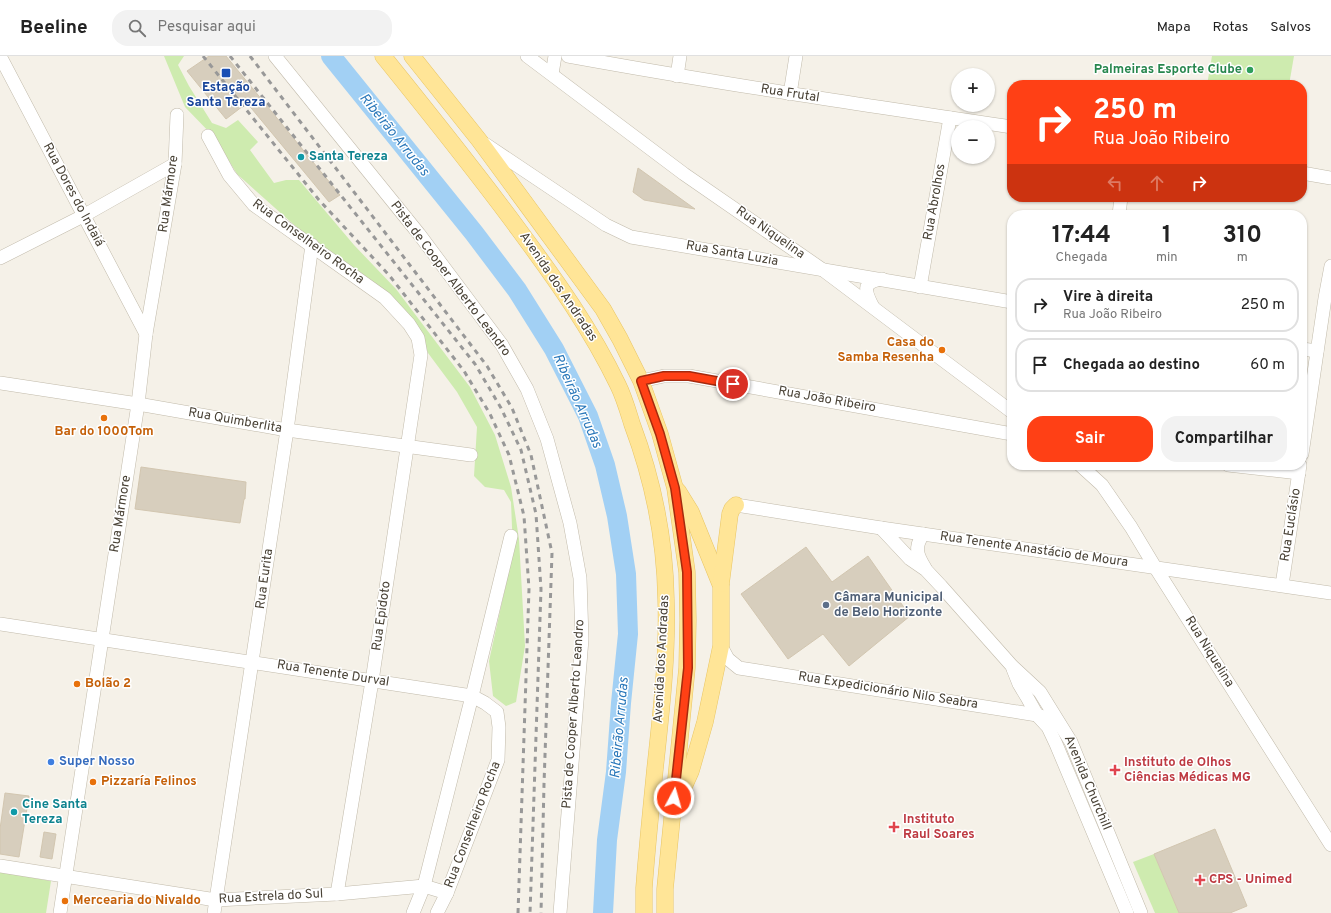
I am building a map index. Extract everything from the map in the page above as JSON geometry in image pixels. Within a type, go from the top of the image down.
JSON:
[{"type":"main road","name":"Avenida dos Andradas","points":[[383,56],[480,176],[578,313],[619,387],[646,468],[657,510],[663,558],[666,598],[666,647],[662,708],[644,888],[644,913]]},
{"type":"main road","name":"Avenida dos Andradas","points":[[412,56],[479,140],[602,309],[620,339],[641,381],[660,434],[675,488],[687,572],[688,668],[672,812],[665,889],[665,913]]},
{"type":"main road","points":[[675,488],[691,512],[721,586]]},
{"type":"main road","points":[[672,812],[691,772],[705,722],[721,646],[721,586],[730,514],[736,505]]},
{"type":"street","name":"Rua Dores do Indaiá","points":[[0,56],[146,334]]},
{"type":"street","name":"Pista de Cooper Alberto Leandro","points":[[275,56],[419,234],[502,345],[527,389],[547,439],[572,530],[580,578],[582,640],[560,913]]},
{"type":"street","name":"Rua Niquelina","points":[[528,56],[684,174],[823,270],[1007,408]]},
{"type":"street","points":[[552,74],[555,56]]},
{"type":"street","name":"Rua Frutal","points":[[568,56],[677,76],[1007,126]]},
{"type":"street","points":[[677,76],[680,56]]},
{"type":"street","points":[[790,94],[796,56]]},
{"type":"street","name":"Rua Mármore","points":[[60,913],[138,404],[146,334],[175,164],[177,115]]},
{"type":"street","name":"Rua Abrolhos","points":[[920,287],[950,118]]},
{"type":"street","name":"Rua Conselheiro Rocha","points":[[208,136],[229,175],[254,205],[385,298],[409,324],[418,338]]},
{"type":"street","name":"Rua Santa Luzia","points":[[479,140],[606,225],[632,237],[1007,301]]},
{"type":"street","points":[[0,258],[83,216],[175,164]]},
{"type":"street","points":[[1307,174],[1331,178]]},
{"type":"street","name":"Rua Eurita","points":[[215,906],[287,430],[312,245]]},
{"type":"street","points":[[1307,420],[1317,351],[1328,298],[1331,266]]},
{"type":"street","points":[[873,308],[867,296],[866,287],[868,283],[873,280],[882,280]]},
{"type":"street","name":"Rua Epidoto","points":[[337,894],[372,681],[421,355],[418,338]]},
{"type":"street","points":[[1307,350],[1317,351]]},
{"type":"street","name":"Rua João Ribeiro","points":[[641,381],[664,376],[689,376],[1007,432]]},
{"type":"street","name":"Rua Quimberlita","points":[[0,382],[287,430],[471,455]]},
{"type":"street","name":"Rua Niquelina","points":[[1086,470],[1102,485],[1131,527],[1331,845]]},
{"type":"street","name":"Rua Euclásio","points":[[1282,585],[1300,470]]},
{"type":"street","name":"Rua Tenente Anastácio de Moura","points":[[736,505],[881,528],[1331,593]]},
{"type":"street","name":"Avenida Churchill","points":[[881,528],[910,559],[926,570],[942,586],[1012,666],[1040,692],[1062,726],[1070,742],[1141,913]]},
{"type":"street","name":"Avenida Churchill","points":[[923,534],[918,541],[917,549],[918,557],[926,570]]},
{"type":"street","points":[[424,886],[511,536]]},
{"type":"street","name":"Rua Tenente Durval","points":[[0,624],[253,661],[472,696]]},
{"type":"street","name":"Rua Expedicionário Nilo Seabra","points":[[721,646],[728,659],[739,668],[1038,715],[1050,719],[1062,726]]},
{"type":"street","name":"Avenida Churchill","points":[[1012,666],[1019,684],[1038,715],[1048,727],[1056,744],[1127,913]]},
{"type":"street","name":"Rua Conselheiro Rocha","points":[[437,913],[447,893],[498,760],[499,727],[497,712],[472,696]]},
{"type":"street","name":"Rua Estrela do Sul","points":[[0,866],[66,876],[215,906],[424,886],[447,893]]},
{"type":"street","points":[[1111,876],[1124,871]]},
{"type":"street","name":"Rua Conselheiro Rocha","points":[[413,913],[424,886]]},
{"type":"green space","points":[[164,56],[184,56],[178,65],[212,123],[226,128],[238,120],[258,142],[250,150],[274,183],[286,180],[299,180],[354,245],[396,289],[470,387],[495,435],[511,487],[519,539],[525,646],[516,702],[506,706],[493,696],[489,661],[513,552],[511,502],[504,490],[485,487],[474,476],[477,427],[457,392],[428,353],[421,333],[383,292],[293,224],[237,174],[215,138],[185,107]]},
{"type":"green space","name":"Palmeiras Esporte Clube","points":[[1212,56],[1294,56],[1290,80],[1208,80]]},
{"type":"green space","points":[[1154,854],[1179,913],[1155,913],[1133,862]]},
{"type":"green space","points":[[0,872],[51,881],[46,913],[0,913]]},
{"type":"building","name":"Santa Tereza","points":[[209,56],[226,56],[340,195],[329,202],[247,103],[226,119],[187,71]]},
{"type":"building","points":[[638,168],[695,209],[644,200],[633,192]]},
{"type":"building","points":[[141,467],[246,482],[245,499],[240,523],[135,509]]},
{"type":"building","name":"Câmara Municipal de Belo Horizonte","points":[[806,547],[832,582],[868,556],[910,616],[849,666],[823,634],[788,659],[741,594]]},
{"type":"building","name":"Cine Santa Tereza","points":[[5,793],[29,796],[19,857],[0,854],[0,829]]},
{"type":"building","name":"CPS - Unimed","points":[[1215,829],[1247,906],[1230,913],[1179,913],[1154,854]]},
{"type":"building","points":[[44,832],[56,834],[52,859],[40,857]]},
{"type":"waterway","name":"Ribeirão Arrudas","points":[[331,56],[474,233],[517,290],[554,349],[588,416],[605,465],[617,516],[626,574],[628,634],[616,772],[607,840],[603,913]]},
{"type":"railway","points":[[203,56],[319,200],[389,275],[464,371],[490,414],[509,455],[524,516],[529,589],[518,913]]},
{"type":"railway","points":[[230,56],[475,364],[501,408],[521,450],[536,514],[541,589],[530,913]]},
{"type":"railway","points":[[250,56],[487,366],[512,408],[531,455],[552,553],[541,913]]},
{"type":"place","name":"Palmeiras Esporte Clube","points":[[1250,70]]},
{"type":"place","name":"Estação Santa Tereza","points":[[226,73]]},
{"type":"place","name":"Santa Tereza","points":[[301,157]]},
{"type":"place","name":"Casa do Samba Resenha","points":[[942,350]]},
{"type":"place","name":"Bar do 1000Tom","points":[[104,418]]},
{"type":"place","name":"Câmara Municipal de Belo Horizonte","points":[[826,605]]},
{"type":"place","name":"Bolão 2","points":[[77,684]]},
{"type":"place","name":"Super Nosso","points":[[51,762]]},
{"type":"place","name":"Instituto de Olhos Ciências Médicas MG","points":[[1115,770]]},
{"type":"place","name":"Pizzaría Felinos","points":[[93,782]]},
{"type":"place","name":"Cine Santa Tereza","points":[[14,812]]},
{"type":"place","name":"Instituto Raul Soares","points":[[894,827]]},
{"type":"place","name":"CPS - Unimed","points":[[1200,880]]},
{"type":"place","name":"Mercearia do Nivaldo","points":[[65,901]]},
{"type":"route","points":[[674,798],[688,668],[687,572],[675,488],[660,434],[641,381],[664,376],[689,376],[733,384]]}]
